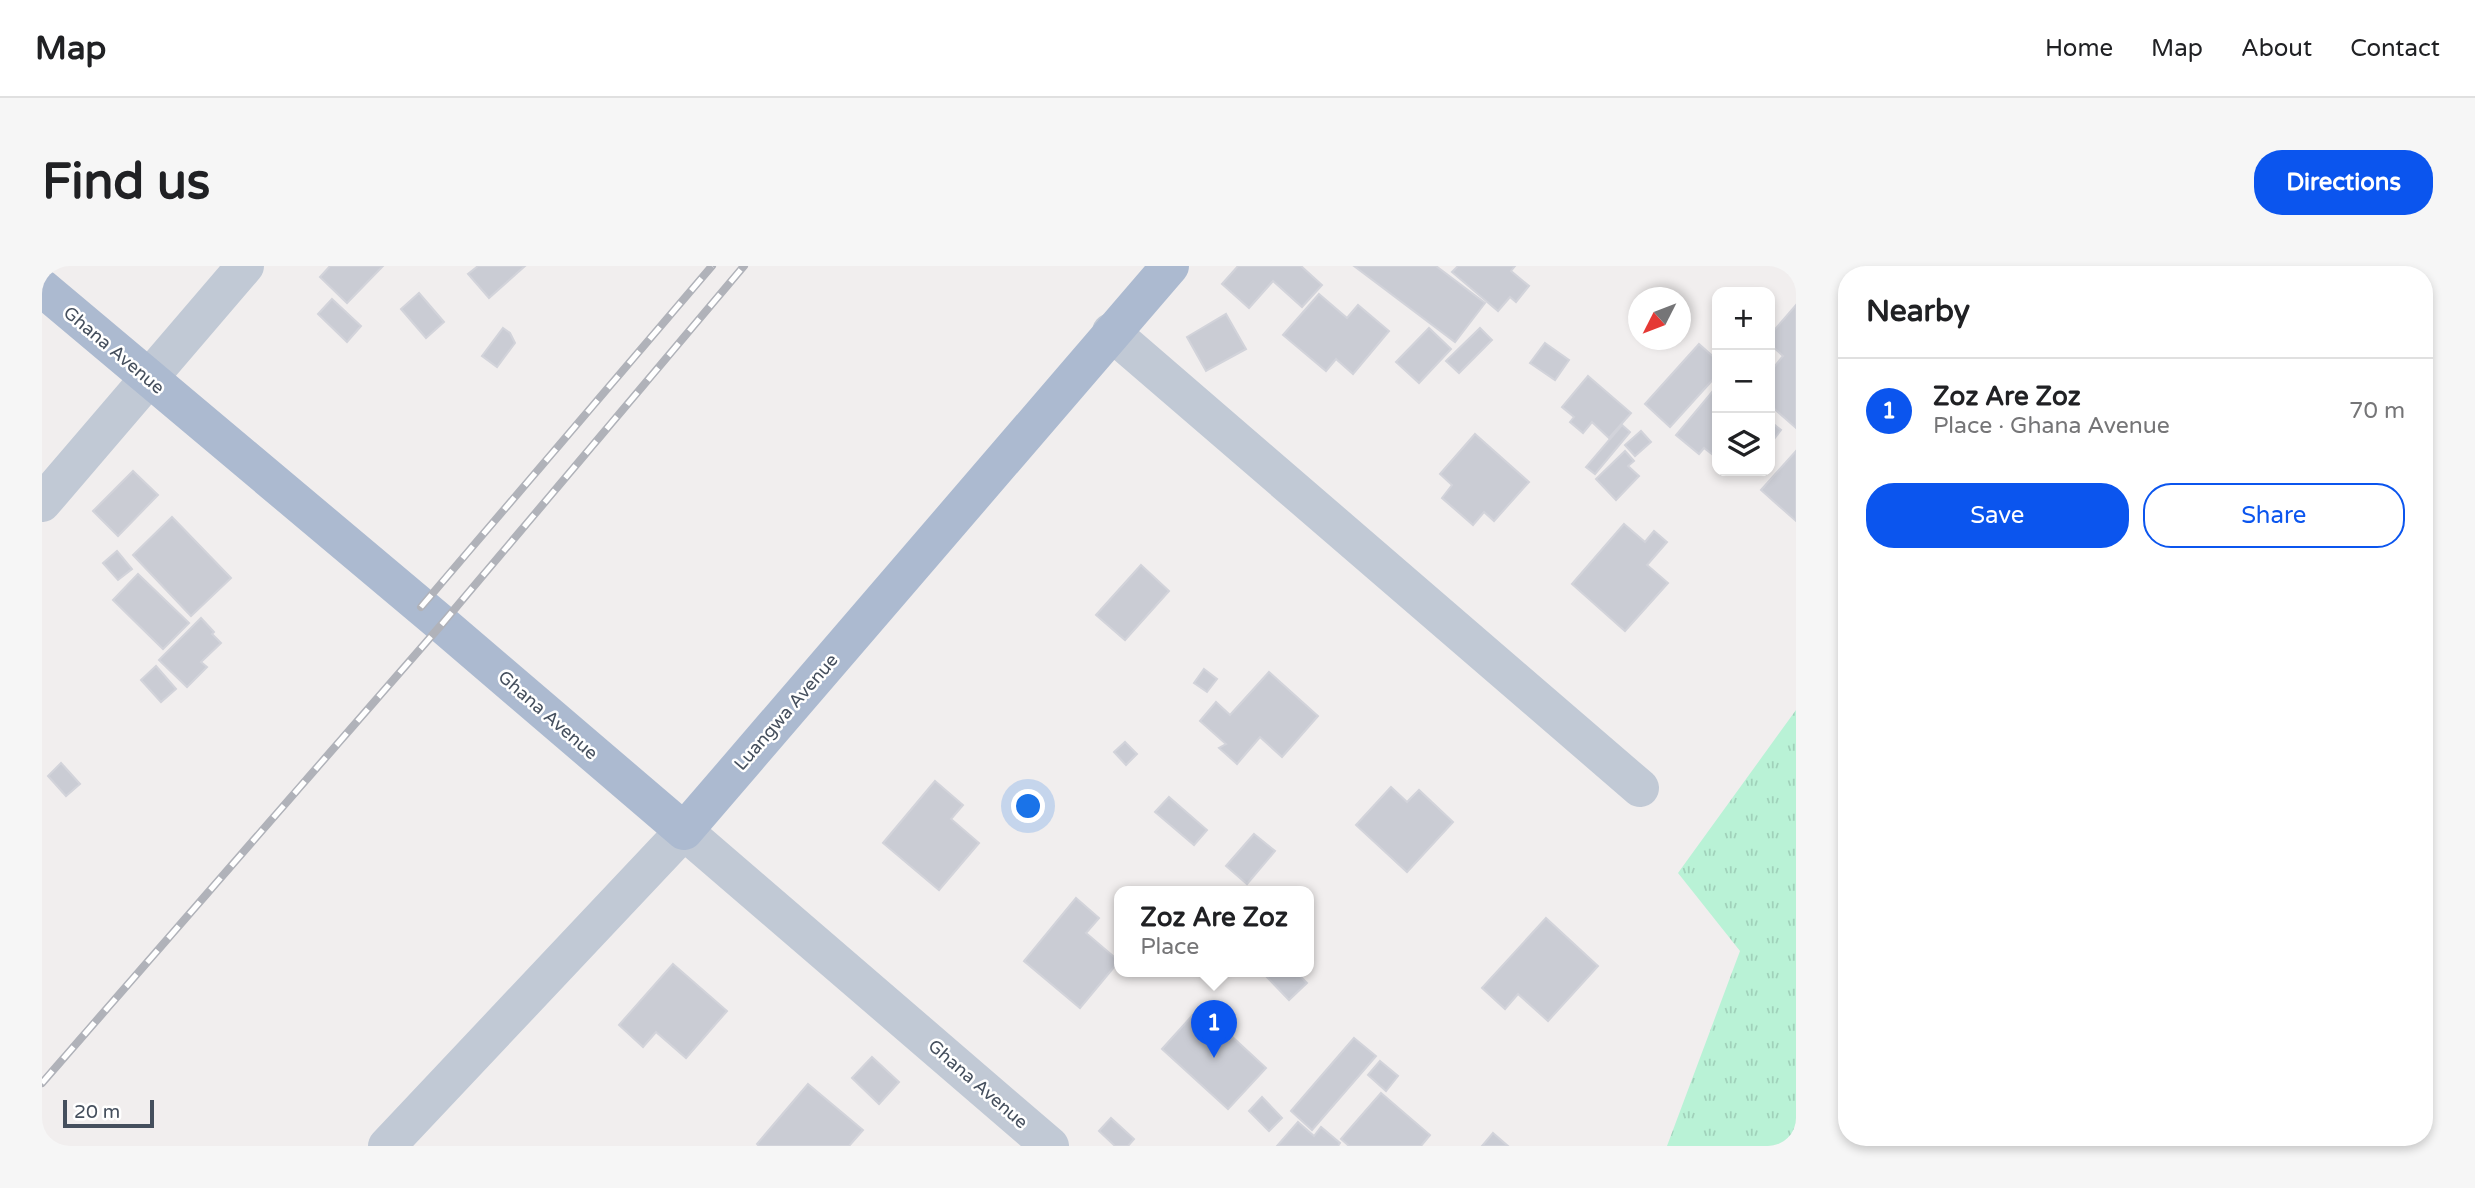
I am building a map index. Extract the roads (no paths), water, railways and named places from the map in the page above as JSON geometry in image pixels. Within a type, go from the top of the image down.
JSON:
[{"type":"main road","name":"Luangwa Avenue","points":[[684,831],[1170,266]]},
{"type":"main road","name":"Ghana Avenue","points":[[42,288],[684,831]]},
{"type":"street","points":[[42,503],[244,266]]},
{"type":"street","points":[[1111,332],[1640,788]]},
{"type":"street","name":"Luangwa Avenue","points":[[387,1146],[684,831]]},
{"type":"street","name":"Ghana Avenue","points":[[684,831],[1050,1146]]},
{"type":"railway","points":[[421,607],[712,266]]},
{"type":"railway","points":[[42,1083],[442,624],[744,266]]},
{"type":"place","name":"Zoz Are Zoz","points":[[1214,1058]]}]
